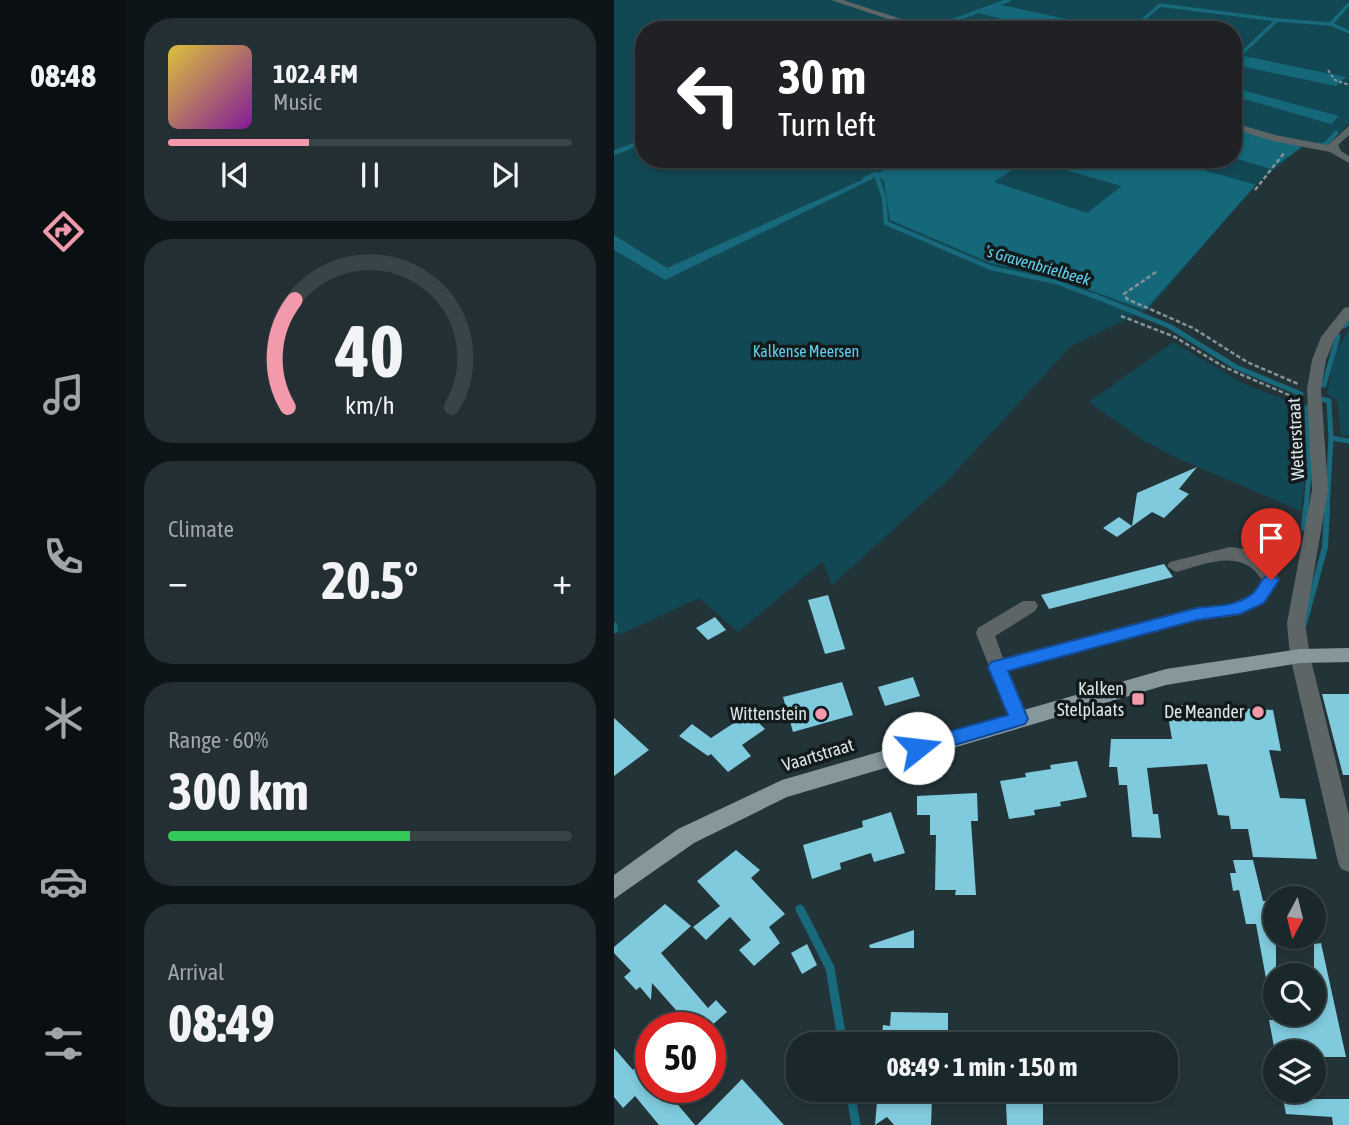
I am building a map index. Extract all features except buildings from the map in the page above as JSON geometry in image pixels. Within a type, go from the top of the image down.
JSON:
[{"type":"main road","name":"Vaartstraat","points":[[614,888],[686,836],[782,789],[1166,677],[1300,656],[1349,655]]},
{"type":"street","points":[[834,0],[902,21]]},
{"type":"street","points":[[1242,128],[1299,144],[1334,150],[1349,160]]},
{"type":"street","points":[[1334,150],[1333,145],[1349,129]]},
{"type":"street","name":"Wetterstraat","points":[[1349,311],[1328,337],[1319,360],[1314,396],[1320,490],[1296,623],[1300,656],[1349,862]]},
{"type":"street","points":[[997,667],[1197,614],[1234,610],[1258,599],[1271,580],[1263,563],[1245,553],[1217,556],[1176,566]]},
{"type":"street","points":[[1019,719],[985,633],[1029,606]]},
{"type":"path","points":[[1328,70],[1335,80],[1349,85]]},
{"type":"path","points":[[1255,190],[1292,145],[1299,144]]},
{"type":"path","points":[[1156,272],[1124,294],[1127,299],[1193,328],[1267,372],[1314,396]]},
{"type":"path","points":[[1121,316],[1175,337],[1224,367],[1279,393],[1314,396]]},
{"type":"green space","name":"Kalkense Meersen","points":[[614,0],[1349,0],[1349,124],[1321,150],[1302,147],[1255,185],[1150,308],[1071,346],[947,481],[832,585],[823,561],[738,632],[699,598],[619,635],[614,619]]},
{"type":"green space","points":[[1349,330],[1349,436],[1341,435],[1337,400],[1327,394],[1336,350]]},
{"type":"green space","points":[[1173,342],[1244,384],[1299,405],[1305,477],[1301,511],[1177,458],[1143,440],[1089,402]]},
{"type":"shaded area","points":[[1001,5],[1077,21],[1010,21],[978,13]]},
{"type":"shaded area","points":[[1242,56],[1346,77],[1336,86],[1242,66]]},
{"type":"shaded area","points":[[1242,90],[1339,116],[1331,124],[1242,98]]},
{"type":"shaded area","points":[[1242,129],[1302,147],[1271,169],[1242,160]]},
{"type":"shaded area","points":[[888,168],[1015,168],[994,182],[1087,213],[1122,186],[1058,168],[1196,168],[1256,185],[1145,310],[1051,276],[991,263],[890,220],[884,180],[873,175]]},
{"type":"shaded area","points":[[873,175],[872,179],[665,280],[614,250],[614,235],[667,268]]},
{"type":"waterway","points":[[952,21],[1009,0]]},
{"type":"waterway","points":[[1331,24],[1349,4]]},
{"type":"waterway","points":[[1142,21],[1160,5],[1277,20]]},
{"type":"waterway","points":[[1242,53],[1277,20]]},
{"type":"waterway","points":[[1277,20],[1331,24]]},
{"type":"waterway","points":[[1331,24],[1349,32]]},
{"type":"waterway","points":[[1319,145],[1325,145],[1336,133]]},
{"type":"waterway","points":[[614,153],[635,145]]},
{"type":"waterway","name":"'s Gravenbrielbeek","points":[[865,179],[876,174],[884,198],[886,223],[991,268],[1056,282],[1096,297]]},
{"type":"waterway","name":"'s Gravenbrielbeek","points":[[1092,295],[1169,326],[1236,367],[1301,394]]},
{"type":"waterway","points":[[1344,326],[1349,322]]},
{"type":"waterway","points":[[1324,385],[1338,336]]},
{"type":"waterway","name":"'s Gravenbrielbeek","points":[[1322,399],[1329,401],[1331,438]]},
{"type":"waterway","points":[[1306,509],[1309,471],[1307,407]]},
{"type":"waterway","points":[[1327,509],[1331,438]]},
{"type":"waterway","name":"'s Gravenbrielbeek","points":[[1331,438],[1349,441]]},
{"type":"waterway","points":[[1304,528],[1306,508]]},
{"type":"waterway","points":[[1304,624],[1325,547],[1327,508]]},
{"type":"waterway","points":[[614,625],[615,630]]},
{"type":"waterway","points":[[800,909],[830,968],[841,1032]]},
{"type":"waterway","points":[[852,1102],[856,1125]]},
{"type":"place","name":"Kalken Stelplaats","points":[[1138,699]]},
{"type":"place","name":"De Meander","points":[[1258,712]]},
{"type":"place","name":"Wittenstein","points":[[821,714]]},
{"type":"route","points":[[918,748],[1019,719],[997,667],[1197,614],[1234,610],[1258,599],[1271,580]]}]
